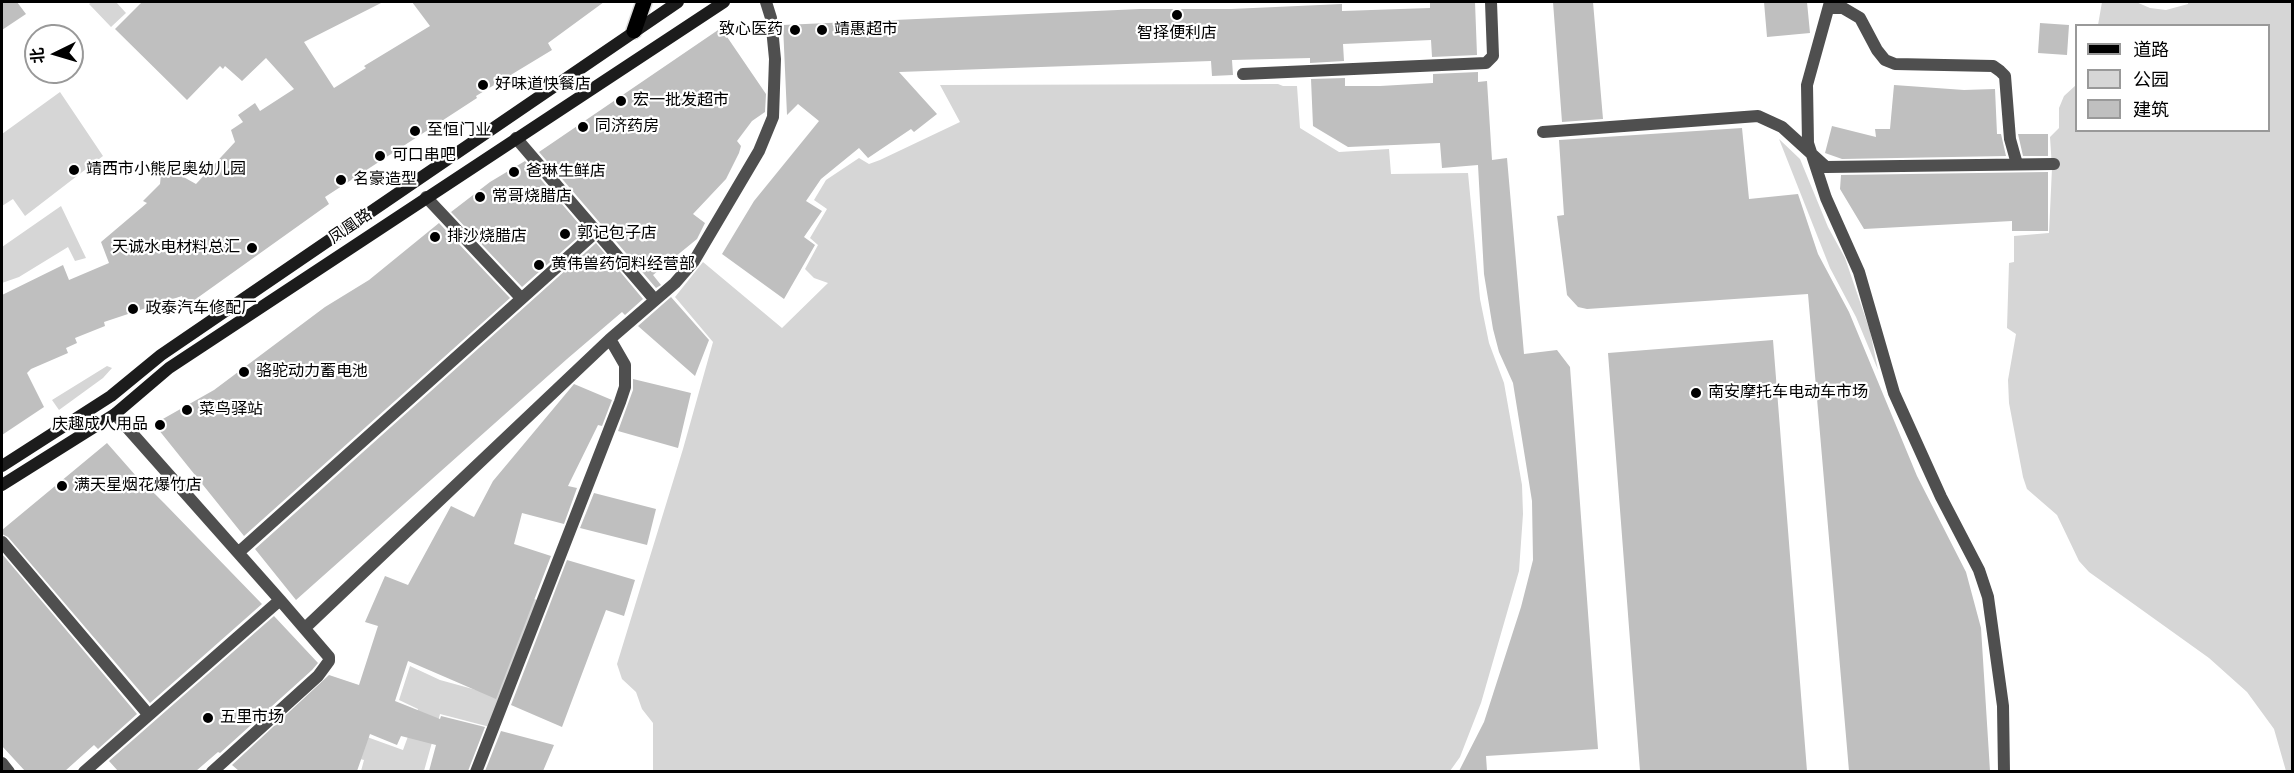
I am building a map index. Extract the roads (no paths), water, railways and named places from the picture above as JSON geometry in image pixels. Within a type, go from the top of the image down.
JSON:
[{"type":"main road","points":[[633,31],[644,2]]},
{"type":"main road","name":"凤凰路","points":[[2,466],[111,396],[160,355],[678,2]]},
{"type":"main road","name":"凤凰路","points":[[2,485],[115,414],[169,368],[724,2]]},
{"type":"street","points":[[305,628],[694,261],[767,134],[775,105],[775,59],[771,18],[766,2]]},
{"type":"street","points":[[1243,74],[1486,63],[1493,56],[1491,2]]},
{"type":"street","points":[[2004,771],[2003,706],[1988,597],[1979,570],[1941,497],[1894,393],[1859,272],[1826,198],[1812,157],[1807,127],[1808,86],[1830,5],[1843,8],[1860,18],[1877,50],[1885,60],[1895,64],[1992,66],[2000,70],[2005,76],[2010,139],[2017,164]]},
{"type":"street","points":[[1543,132],[1758,116],[1782,127],[1812,157],[1826,167],[1838,169],[2054,164]]},
{"type":"street","points":[[516,138],[655,300]]},
{"type":"street","points":[[426,197],[521,298]]},
{"type":"street","points":[[239,552],[596,232]]},
{"type":"street","points":[[476,771],[625,387],[625,365],[610,339]]},
{"type":"street","points":[[115,414],[239,552],[329,657],[327,667],[212,771]]},
{"type":"street","points":[[2,542],[148,714]]},
{"type":"street","points":[[84,771],[280,600]]},
{"type":"street","points":[[2,763],[9,771]]},
{"type":"place","name":"智择便利店","points":[[1177,15]]},
{"type":"place","name":"致心医药","points":[[795,30]]},
{"type":"place","name":"靖惠超市","points":[[822,30]]},
{"type":"place","name":"好味道快餐店","points":[[483,85]]},
{"type":"place","name":"宏一批发超市","points":[[621,101]]},
{"type":"place","name":"同济药房","points":[[583,127]]},
{"type":"place","name":"至恒门业","points":[[415,131]]},
{"type":"place","name":"可口串吧","points":[[380,156]]},
{"type":"place","name":"靖西市小熊尼奥幼儿园","points":[[74,170]]},
{"type":"place","name":"爸琳生鲜店","points":[[514,172]]},
{"type":"place","name":"名豪造型","points":[[341,180]]},
{"type":"place","name":"常哥烧腊店","points":[[480,197]]},
{"type":"place","name":"郭记包子店","points":[[565,234]]},
{"type":"place","name":"排沙烧腊店","points":[[435,237]]},
{"type":"place","name":"天诚水电材料总汇","points":[[252,248]]},
{"type":"place","name":"黄伟兽药饲料经营部","points":[[539,265]]},
{"type":"place","name":"政泰汽车修配厂","points":[[133,309]]},
{"type":"place","name":"骆驼动力蓄电池","points":[[244,372]]},
{"type":"place","name":"南安摩托车电动车市场","points":[[1696,393]]},
{"type":"place","name":"菜鸟驿站","points":[[187,410]]},
{"type":"place","name":"庆趣成人用品","points":[[160,425]]},
{"type":"place","name":"满天星烟花爆竹店","points":[[62,486]]},
{"type":"place","name":"五里市场","points":[[208,718]]}]
